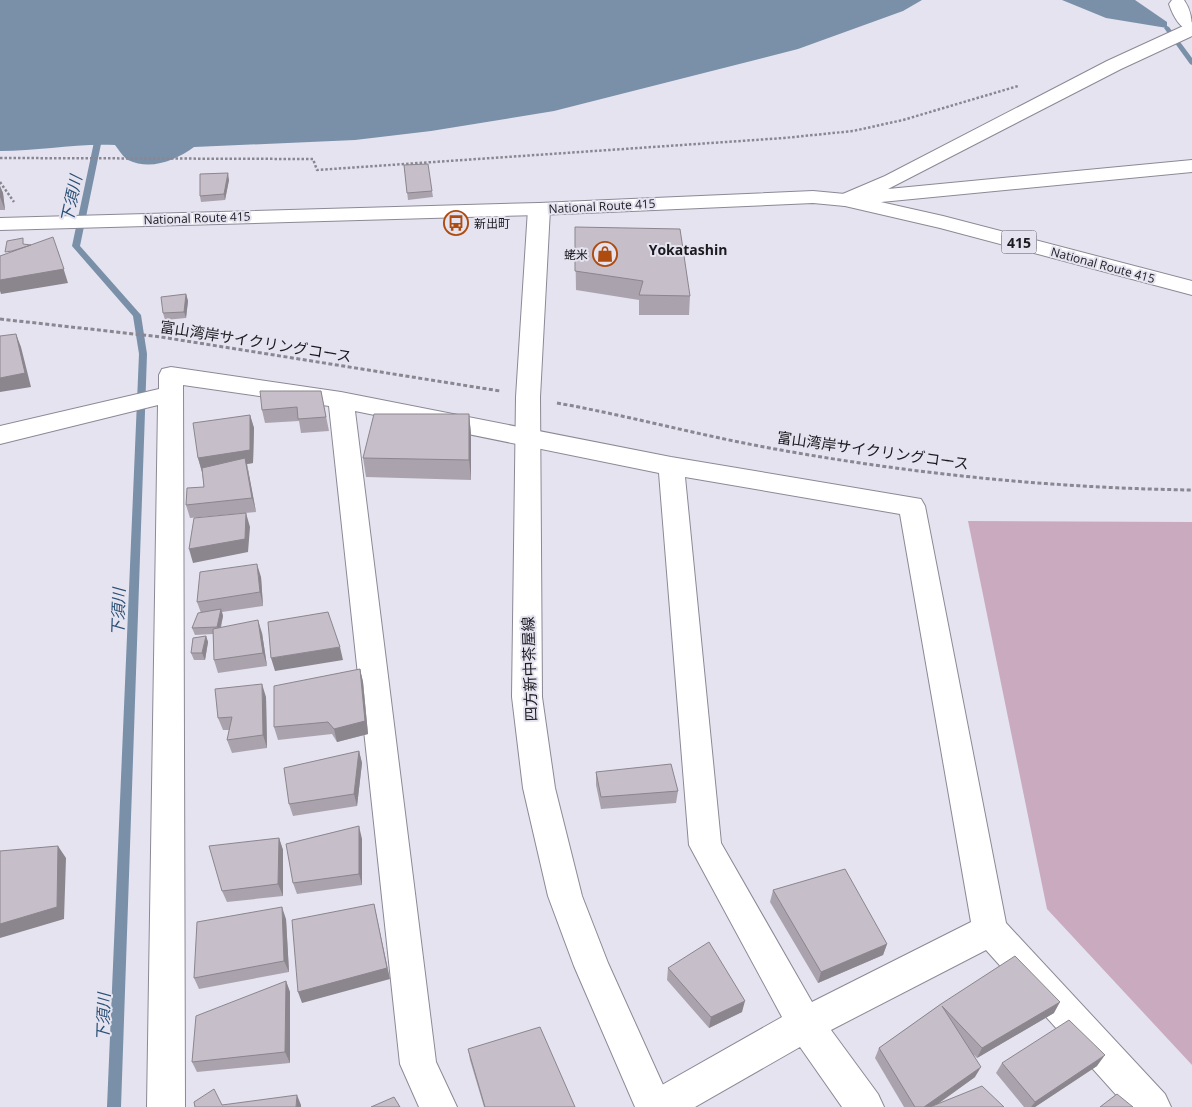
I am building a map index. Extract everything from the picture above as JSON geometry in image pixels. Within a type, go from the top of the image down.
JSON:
[{"type":"main road","points":[[845,200],[892,180],[1190,29],[1176,1]]},
{"type":"main road","points":[[845,200],[1192,166]]},
{"type":"main road","name":"National Route 415","points":[[0,224],[50,221],[539,209],[813,197],[845,200],[942,222],[1192,288]]},
{"type":"main road","name":"四方新中茶屋線","points":[[539,209],[528,437],[526,697],[539,788],[565,896],[592,966],[654,1107]]},
{"type":"main road","points":[[166,1107],[171,375],[341,400],[671,466],[912,506],[990,930],[1152,1107]]},
{"type":"main road","points":[[0,435],[170,394]]},
{"type":"main road","points":[[341,400],[418,1064],[438,1107]]},
{"type":"main road","points":[[671,466],[705,845],[805,1024],[865,1107]]},
{"type":"main road","points":[[659,1107],[805,1024],[990,930]]},
{"type":"path","points":[[0,158],[313,158],[317,170],[784,138],[853,130],[903,120],[1021,85]]},
{"type":"path","name":"富山湾岸サイクリングコース","points":[[0,319],[161,338],[508,393]]},
{"type":"path","name":"富山湾岸サイクリングコース","points":[[556,403],[814,455],[989,478],[1158,490],[1192,490]]},
{"type":"shaded area","points":[[968,521],[1192,522],[1192,1065],[1047,909]]},
{"type":"water","points":[[0,0],[922,0],[903,11],[798,49],[554,111],[431,131],[355,140],[194,147],[171,160],[145,164],[128,160],[115,145],[86,145],[0,151]]},
{"type":"water","points":[[1062,0],[1135,0],[1167,22],[1167,28],[1106,18]]},
{"type":"building","points":[[428,164],[432,191],[407,193],[404,165]]},
{"type":"building","points":[[228,173],[224,194],[200,196],[200,174]]},
{"type":"building","points":[[575,227],[680,229],[690,296],[639,295],[643,281],[575,271]]},
{"type":"building","points":[[53,237],[64,269],[0,280],[0,256]]},
{"type":"building","points":[[23,238],[23,244],[31,245],[5,252],[7,241]]},
{"type":"building","points":[[186,294],[184,312],[163,313],[161,297]]},
{"type":"building","points":[[16,334],[25,373],[0,378],[0,336]]},
{"type":"building","points":[[260,391],[321,391],[326,417],[298,419],[297,407],[262,410]]},
{"type":"building","points":[[374,414],[469,414],[469,460],[363,458]]},
{"type":"building","points":[[250,415],[250,450],[198,458],[193,423]]},
{"type":"building","points":[[245,458],[252,498],[186,505],[187,488],[204,487],[202,468]]},
{"type":"building","points":[[246,513],[245,539],[189,549],[194,518]]},
{"type":"building","points":[[257,564],[260,592],[197,602],[200,572]]},
{"type":"building","points":[[221,609],[217,627],[192,628],[198,613]]},
{"type":"building","points":[[328,612],[340,647],[271,658],[268,622]]},
{"type":"building","points":[[258,620],[263,653],[214,660],[213,629]]},
{"type":"building","points":[[206,636],[202,653],[191,653],[193,638]]},
{"type":"building","points":[[360,669],[365,721],[334,729],[328,722],[274,727],[274,686]]},
{"type":"building","points":[[262,684],[263,735],[227,740],[232,717],[218,718],[215,689]]},
{"type":"building","points":[[359,751],[354,794],[289,804],[284,768]]},
{"type":"building","points":[[671,764],[678,791],[601,797],[596,772]]},
{"type":"building","points":[[359,826],[359,874],[293,883],[286,844]]},
{"type":"building","points":[[279,838],[278,884],[222,891],[209,846]]},
{"type":"building","points":[[58,846],[57,907],[0,924],[0,851]]},
{"type":"building","points":[[845,869],[887,944],[821,972],[773,890]]},
{"type":"building","points":[[374,904],[387,968],[298,992],[292,920]]},
{"type":"building","points":[[282,907],[284,961],[194,978],[197,922]]},
{"type":"building","points":[[709,942],[745,1001],[711,1017],[668,968]]},
{"type":"building","points":[[1015,956],[1060,1002],[982,1048],[942,1006],[981,1067],[924,1107],[915,1107],[879,1048],[941,1004]]},
{"type":"building","points":[[286,981],[285,1052],[192,1062],[196,1016]]},
{"type":"building","points":[[1069,1020],[1105,1055],[1035,1102],[1002,1063]]},
{"type":"building","points":[[540,1027],[575,1107],[485,1107],[468,1049]]},
{"type":"building","points":[[982,1086],[1004,1107],[930,1107]]},
{"type":"building","points":[[214,1089],[222,1105],[297,1095],[296,1107],[195,1107],[194,1102]]},
{"type":"building","points":[[1117,1094],[1133,1107],[1100,1107]]},
{"type":"building","points":[[394,1097],[400,1107],[371,1107]]},
{"type":"waterway","points":[[1167,28],[1192,63]]},
{"type":"waterway","name":"下須川","points":[[97,144],[76,246],[137,315],[143,354],[114,1107]]},
{"type":"place","name":"新出町","points":[[456,223]]},
{"type":"place","name":"蛯米","points":[[605,254]]},
{"type":"district","name":"Yokatashin","points":[[688,249]]}]
